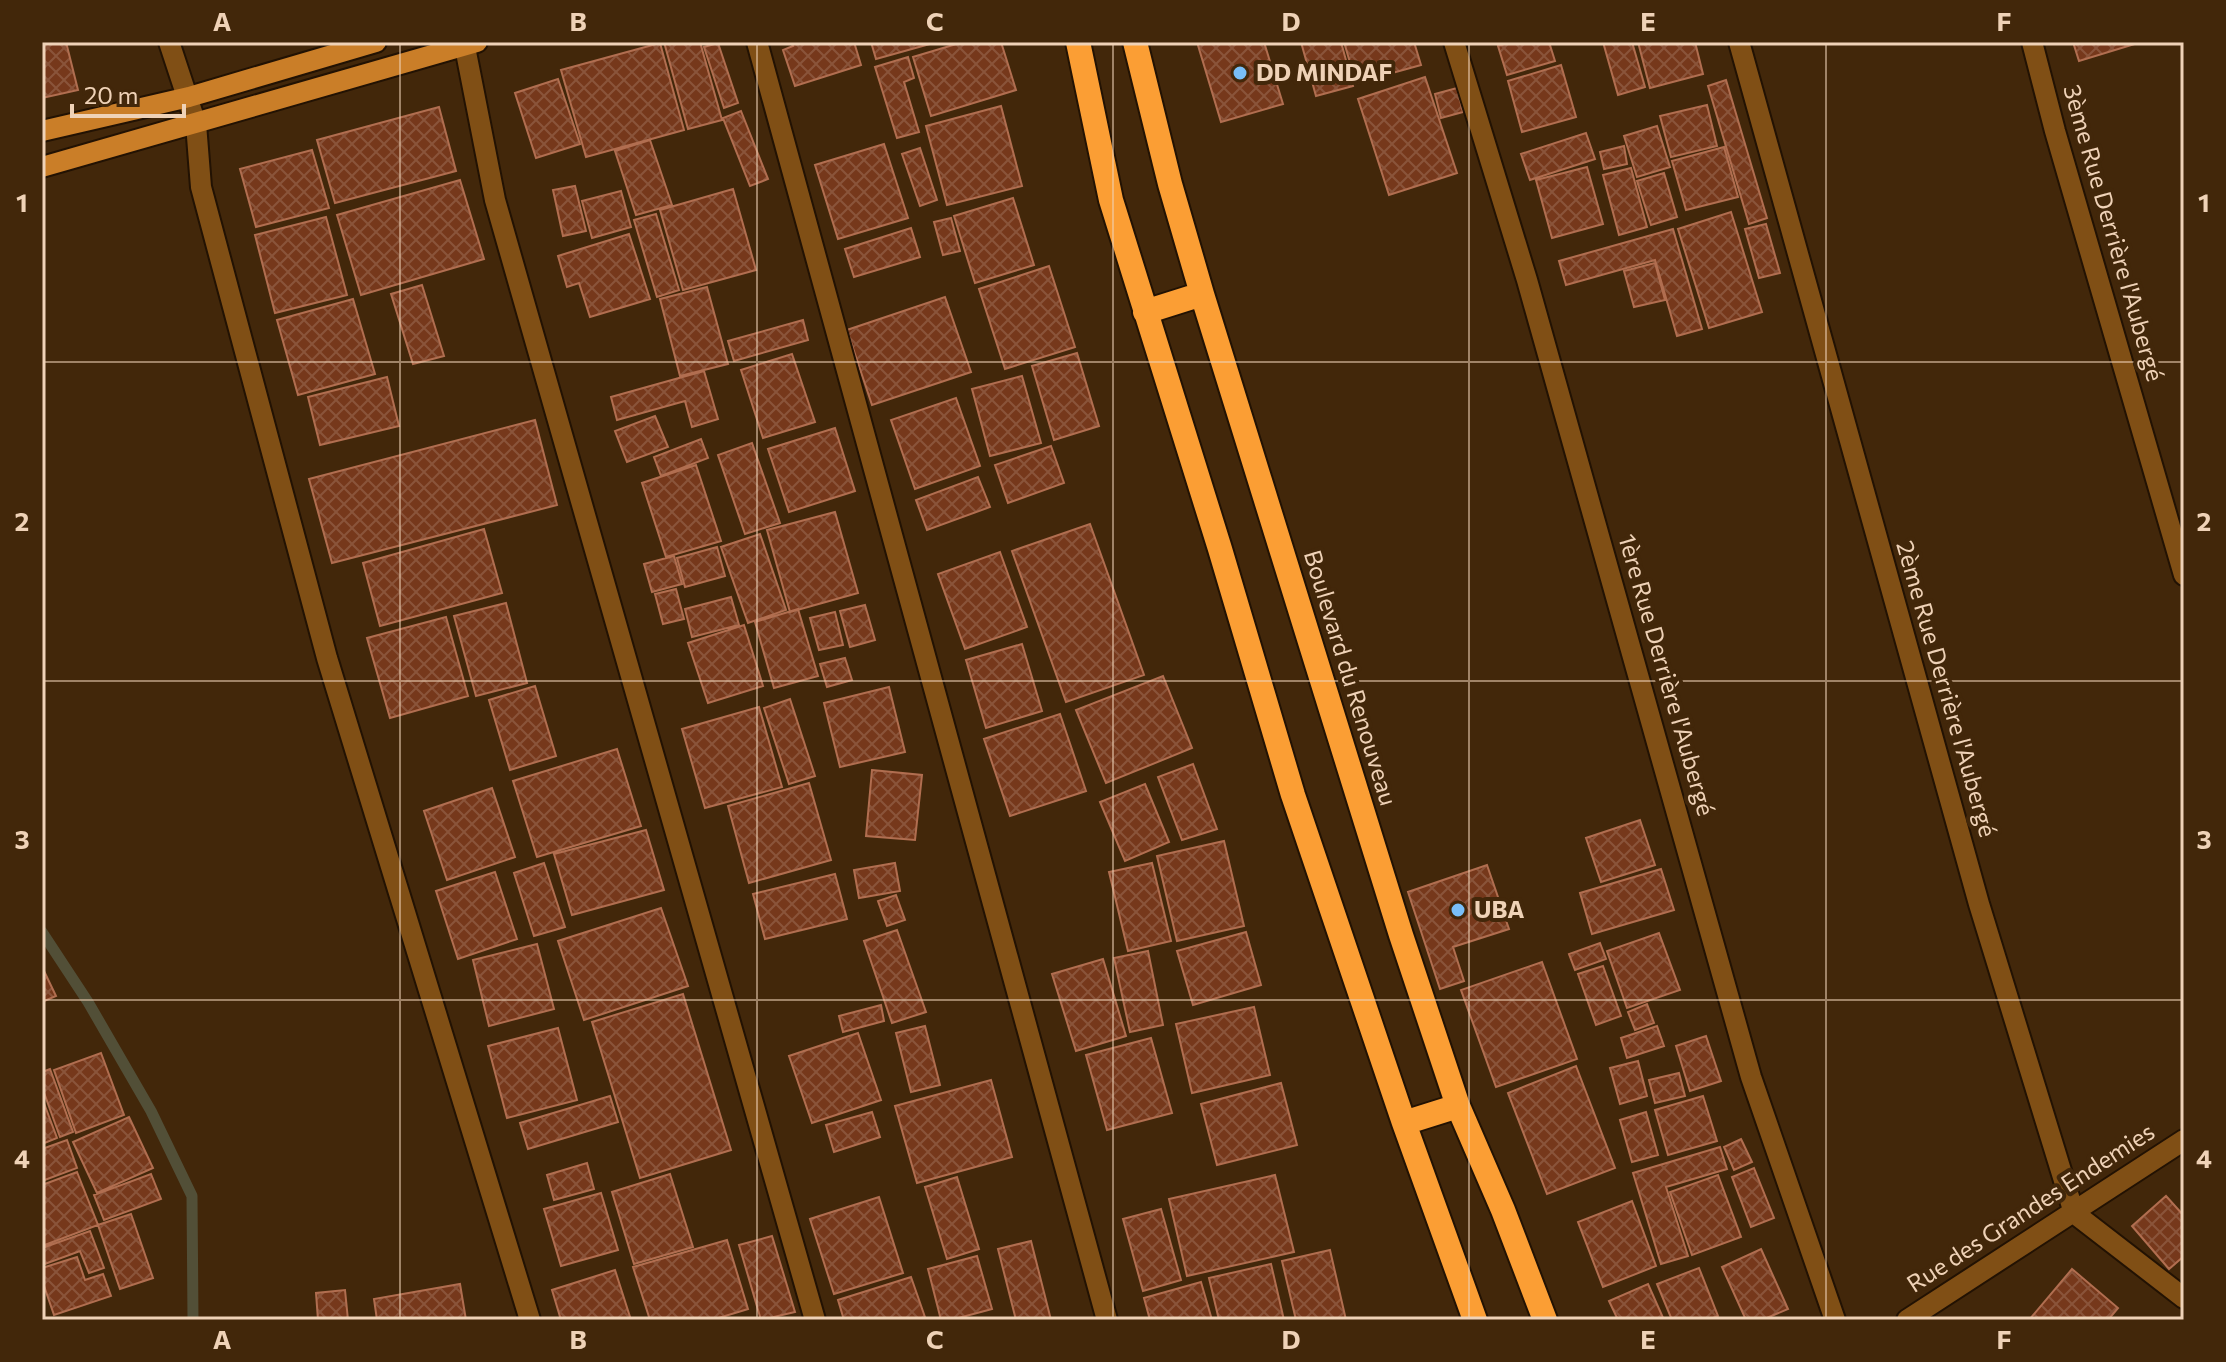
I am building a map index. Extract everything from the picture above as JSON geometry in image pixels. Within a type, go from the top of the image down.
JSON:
[{"type":"highway","points":[[1078,42],[1111,200],[1293,795],[1404,1123],[1475,1320]]},
{"type":"highway","name":"Boulevard du Renouveau","points":[[1135,42],[1170,184],[1202,294],[1391,906],[1458,1106],[1503,1210],[1545,1320]]},
{"type":"highway","points":[[1145,312],[1202,294]]},
{"type":"highway","points":[[1404,1123],[1458,1106]]},
{"type":"main road","points":[[42,131],[189,97],[376,42]]},
{"type":"main road","points":[[42,167],[469,43]]},
{"type":"street","points":[[169,42],[196,124],[201,187],[327,658],[530,1320]]},
{"type":"street","points":[[757,42],[1107,1320]]},
{"type":"street","name":"1ère Rue Derrière l'Aubergé","points":[[1454,42],[1536,310],[1751,1077],[1835,1320]]},
{"type":"street","name":"2ème Rue Derrière l'Aubergé","points":[[1739,42],[1979,904],[2074,1213]]},
{"type":"street","name":"3ème Rue Derrière l'Aubergé","points":[[2032,42],[2184,575]]},
{"type":"street","points":[[469,43],[495,200],[815,1320]]},
{"type":"street","name":"Rue des Grandes Endemies","points":[[1907,1320],[2184,1140]]},
{"type":"street","points":[[2074,1213],[2184,1298]]},
{"type":"building","points":[[42,42],[66,42],[78,90],[42,98]]},
{"type":"building","points":[[664,42],[700,42],[722,120],[688,129]]},
{"type":"building","points":[[791,42],[854,42],[861,65],[795,86],[783,50],[793,46]]},
{"type":"building","points":[[871,42],[937,42],[876,59]]},
{"type":"building","points":[[963,42],[1001,42],[1016,90],[931,116],[913,57]]},
{"type":"building","name":"DD MINDAF","points":[[1197,42],[1264,42],[1283,104],[1221,122]]},
{"type":"building","points":[[1301,42],[1341,42],[1353,86],[1316,96]]},
{"type":"building","points":[[1344,42],[1414,42],[1421,65],[1356,83]]},
{"type":"building","points":[[1512,42],[1549,42],[1555,61],[1507,75],[1498,46]]},
{"type":"building","points":[[1603,42],[1632,42],[1645,87],[1618,95]]},
{"type":"building","points":[[1638,42],[1695,42],[1703,74],[1650,88]]},
{"type":"building","points":[[2073,42],[2138,42],[2138,43],[2079,61]]},
{"type":"building","points":[[660,43],[684,130],[586,157],[561,70]]},
{"type":"building","points":[[718,43],[738,103],[724,108],[704,47]]},
{"type":"building","points":[[908,57],[914,78],[904,82],[919,132],[897,138],[875,67]]},
{"type":"building","points":[[1561,65],[1576,117],[1522,132],[1508,81]]},
{"type":"building","points":[[1425,77],[1457,173],[1389,195],[1358,99]]},
{"type":"building","points":[[558,79],[580,144],[536,158],[515,93]]},
{"type":"building","points":[[1726,80],[1767,218],[1749,224],[1708,86]]},
{"type":"building","points":[[1457,88],[1463,112],[1441,118],[1435,94]]},
{"type":"building","points":[[1707,105],[1717,146],[1671,157],[1660,116]]},
{"type":"building","points":[[1001,106],[1022,186],[947,205],[926,126]]},
{"type":"building","points":[[439,107],[456,171],[335,203],[317,140]]},
{"type":"building","points":[[741,111],[768,179],[750,186],[723,118]]},
{"type":"building","points":[[1657,126],[1670,167],[1637,177],[1624,136]]},
{"type":"building","points":[[1586,133],[1595,159],[1530,180],[1521,154]]},
{"type":"building","points":[[650,140],[672,205],[636,215],[615,151]]},
{"type":"building","points":[[884,144],[908,218],[838,239],[815,165]]},
{"type":"building","points":[[1624,146],[1627,164],[1604,169],[1600,152]]},
{"type":"building","points":[[1724,147],[1738,197],[1686,210],[1672,161]]},
{"type":"building","points":[[920,148],[937,200],[920,206],[902,154]]},
{"type":"building","points":[[312,150],[329,208],[256,227],[240,169]]},
{"type":"building","points":[[1587,167],[1603,224],[1552,238],[1536,180]]},
{"type":"building","points":[[1631,168],[1647,227],[1619,235],[1603,175]]},
{"type":"building","points":[[1664,173],[1677,217],[1651,225],[1637,181]]},
{"type":"building","points":[[460,180],[484,259],[361,295],[337,215]]},
{"type":"building","points":[[575,186],[586,231],[563,236],[553,190]]},
{"type":"building","points":[[733,189],[756,270],[683,290],[660,210]]},
{"type":"building","points":[[621,191],[631,227],[592,238],[582,201]]},
{"type":"building","points":[[1013,198],[1034,265],[975,283],[954,216]]},
{"type":"building","points":[[1731,212],[1762,312],[1709,328],[1678,229]]},
{"type":"building","points":[[656,214],[679,290],[657,297],[634,220]]},
{"type":"building","points":[[326,217],[347,295],[275,313],[255,235]]},
{"type":"building","points":[[951,218],[960,251],[943,255],[934,222]]},
{"type":"building","points":[[1766,224],[1780,273],[1759,278],[1745,229]]},
{"type":"building","points":[[911,228],[920,257],[854,277],[845,249]]},
{"type":"building","points":[[1673,229],[1702,329],[1677,336],[1655,260],[1566,285],[1559,261]]},
{"type":"building","points":[[629,234],[650,299],[590,317],[579,283],[567,287],[558,256]]},
{"type":"building","points":[[1655,263],[1665,300],[1634,307],[1624,271]]},
{"type":"building","points":[[1049,266],[1075,347],[1005,369],[979,289]]},
{"type":"building","points":[[422,285],[444,356],[413,364],[391,294]]},
{"type":"building","points":[[707,287],[728,364],[680,376],[660,299]]},
{"type":"building","points":[[945,297],[971,372],[872,405],[847,330]]},
{"type":"building","points":[[353,299],[375,374],[298,395],[277,320]]},
{"type":"building","points":[[803,320],[808,340],[734,361],[728,341]]},
{"type":"building","points":[[1077,353],[1099,426],[1054,440],[1032,366]]},
{"type":"building","points":[[792,354],[815,422],[763,438],[741,370]]},
{"type":"building","points":[[704,371],[718,419],[692,427],[685,401],[617,420],[611,397]]},
{"type":"building","points":[[1022,376],[1041,443],[990,456],[972,389]]},
{"type":"building","points":[[387,377],[399,426],[320,445],[308,397]]},
{"type":"building","points":[[956,398],[980,466],[915,489],[891,420]]},
{"type":"building","points":[[655,416],[668,447],[627,462],[615,431]]},
{"type":"building","points":[[535,420],[557,505],[332,563],[309,479]]},
{"type":"building","points":[[835,428],[855,491],[789,512],[768,449]]},
{"type":"building","points":[[701,439],[708,458],[661,476],[654,457]]},
{"type":"building","points":[[752,443],[780,523],[745,534],[718,455]]},
{"type":"building","points":[[1051,446],[1064,483],[1008,503],[995,465]]},
{"type":"building","points":[[696,465],[721,541],[666,557],[642,483]]},
{"type":"building","points":[[978,477],[990,507],[927,530],[916,500]]},
{"type":"building","points":[[835,512],[858,593],[790,612],[767,530]]},
{"type":"building","points":[[1090,524],[1144,675],[1066,702],[1012,551]]},
{"type":"building","points":[[484,529],[502,593],[380,626],[363,563]]},
{"type":"building","points":[[760,534],[786,610],[748,623],[721,547]]},
{"type":"building","points":[[717,547],[725,576],[685,587],[677,558]]},
{"type":"building","points":[[1000,552],[1027,627],[965,649],[938,574]]},
{"type":"building","points":[[674,556],[682,584],[652,592],[644,564]]},
{"type":"building","points":[[676,589],[684,619],[663,624],[655,594]]},
{"type":"building","points":[[731,597],[739,625],[692,637],[685,609]]},
{"type":"building","points":[[506,603],[527,683],[476,696],[454,616]]},
{"type":"building","points":[[865,605],[875,640],[850,647],[840,611]]},
{"type":"building","points":[[798,609],[818,676],[774,688],[755,622]]},
{"type":"building","points":[[835,612],[843,645],[819,650],[810,618]]},
{"type":"building","points":[[446,617],[468,696],[390,718],[367,638]]},
{"type":"building","points":[[744,625],[763,686],[708,703],[688,643]]},
{"type":"building","points":[[1022,644],[1042,711],[986,728],[966,660]]},
{"type":"building","points":[[845,658],[852,680],[827,687],[820,664]]},
{"type":"building","points":[[1163,676],[1192,748],[1106,783],[1076,710]]},
{"type":"building","points":[[535,686],[556,756],[510,770],[489,700]]},
{"type":"building","points":[[889,687],[905,752],[840,767],[824,703]]},
{"type":"building","points":[[790,699],[815,776],[789,784],[764,708]]},
{"type":"building","points":[[759,707],[782,787],[705,808],[682,729]]},
{"type":"building","points":[[1060,714],[1086,791],[1010,816],[984,739]]},
{"type":"building","points":[[617,749],[641,826],[537,857],[513,781]]},
{"type":"building","points":[[1193,764],[1217,829],[1182,840],[1158,777]]},
{"type":"building","points":[[872,770],[922,775],[915,840],[866,836]]},
{"type":"building","points":[[809,783],[831,860],[749,883],[728,806]]},
{"type":"building","points":[[1145,784],[1169,842],[1125,861],[1100,802]]},
{"type":"building","points":[[492,788],[515,857],[447,880],[424,811]]},
{"type":"building","points":[[1640,820],[1655,865],[1601,882],[1586,838]]},
{"type":"building","points":[[646,830],[664,890],[572,915],[554,854]]},
{"type":"building","points":[[1224,841],[1244,926],[1177,941],[1157,856]]},
{"type":"building","points":[[544,863],[565,927],[534,936],[514,873]]},
{"type":"building","points":[[895,863],[900,891],[859,898],[854,870]]},
{"type":"building","points":[[1152,863],[1171,941],[1128,951],[1109,872]]},
{"type":"building","name":"UBA","points":[[1487,865],[1509,929],[1453,947],[1464,981],[1440,989],[1408,892]]},
{"type":"building","points":[[1661,869],[1674,910],[1592,934],[1580,893]]},
{"type":"building","points":[[495,872],[517,939],[458,959],[436,891]]},
{"type":"building","points":[[835,874],[847,919],[765,939],[753,894]]},
{"type":"building","points":[[896,895],[905,920],[887,926],[878,901]]},
{"type":"building","points":[[661,908],[688,986],[584,1020],[558,941]]},
{"type":"building","points":[[897,930],[926,1012],[892,1023],[864,941]]},
{"type":"building","points":[[1246,932],[1261,985],[1193,1005],[1177,951]]},
{"type":"building","points":[[1659,933],[1680,990],[1627,1008],[1607,951]]},
{"type":"building","points":[[1600,943],[1606,959],[1575,970],[1569,954]]},
{"type":"building","points":[[537,944],[554,1009],[489,1026],[473,960]]},
{"type":"building","points":[[1148,951],[1163,1025],[1130,1032],[1114,958]]},
{"type":"building","points":[[1103,959],[1126,1036],[1076,1051],[1052,974]]},
{"type":"building","points":[[1542,962],[1577,1059],[1496,1087],[1461,990]]},
{"type":"building","points":[[1603,966],[1621,1016],[1596,1025],[1578,974]]},
{"type":"building","points":[[42,972],[56,996],[42,1002]]},
{"type":"building","points":[[683,994],[731,1150],[640,1178],[592,1022]]},
{"type":"building","points":[[1647,1004],[1654,1023],[1635,1030],[1628,1012]]},
{"type":"building","points":[[881,1005],[884,1021],[843,1032],[839,1016]]},
{"type":"building","points":[[1254,1007],[1270,1075],[1192,1093],[1176,1024]]},
{"type":"building","points":[[925,1026],[940,1085],[911,1092],[896,1033]]},
{"type":"building","points":[[1657,1026],[1664,1046],[1627,1058],[1621,1038]]},
{"type":"building","points":[[558,1028],[577,1100],[507,1118],[488,1046]]},
{"type":"building","points":[[858,1033],[881,1100],[812,1123],[789,1056]]},
{"type":"building","points":[[1706,1036],[1721,1081],[1690,1091],[1676,1046]]},
{"type":"building","points":[[1151,1038],[1172,1113],[1107,1130],[1086,1055]]},
{"type":"building","points":[[101,1053],[124,1115],[76,1133],[54,1070]]},
{"type":"building","points":[[1638,1061],[1647,1096],[1620,1104],[1610,1068]]},
{"type":"building","points":[[1576,1066],[1615,1168],[1547,1194],[1508,1093]]},
{"type":"building","points":[[50,1069],[73,1132],[60,1137],[42,1087],[42,1072]]},
{"type":"building","points":[[1679,1073],[1685,1096],[1655,1103],[1649,1080]]},
{"type":"building","points":[[991,1080],[1012,1157],[917,1183],[895,1106]]},
{"type":"building","points":[[1281,1083],[1297,1145],[1217,1165],[1201,1104]]},
{"type":"building","points":[[610,1096],[618,1122],[528,1149],[520,1123]]},
{"type":"building","points":[[1703,1096],[1717,1141],[1668,1155],[1655,1110]]},
{"type":"building","points":[[42,1098],[57,1138],[42,1144]]},
{"type":"building","points":[[872,1112],[880,1137],[834,1152],[826,1125]]},
{"type":"building","points":[[1646,1112],[1658,1155],[1632,1162],[1620,1120]]},
{"type":"building","points":[[129,1117],[153,1168],[97,1193],[73,1142]]},
{"type":"building","points":[[1741,1139],[1752,1162],[1734,1170],[1724,1147]]},
{"type":"building","points":[[67,1140],[77,1168],[42,1181],[42,1149]]},
{"type":"building","points":[[1720,1147],[1727,1169],[1666,1187],[1688,1256],[1661,1264],[1633,1173]]},
{"type":"building","points":[[587,1163],[594,1189],[554,1200],[547,1175]]},
{"type":"building","points":[[1754,1168],[1774,1218],[1751,1227],[1732,1177]]},
{"type":"building","points":[[77,1172],[98,1225],[42,1246],[42,1185]]},
{"type":"building","points":[[151,1174],[161,1199],[104,1220],[94,1195]]},
{"type":"building","points":[[670,1174],[693,1247],[634,1264],[612,1192]]},
{"type":"building","points":[[1275,1175],[1294,1252],[1187,1276],[1169,1199]]},
{"type":"building","points":[[1718,1175],[1741,1237],[1692,1255],[1670,1192]]},
{"type":"building","points":[[957,1177],[979,1249],[947,1259],[925,1187]]},
{"type":"building","points":[[601,1193],[618,1250],[561,1266],[544,1209]]},
{"type":"building","points":[[2166,1196],[2184,1216],[2184,1256],[2169,1269],[2132,1226]]},
{"type":"building","points":[[879,1197],[903,1273],[834,1294],[810,1219]]},
{"type":"building","points":[[1632,1201],[1656,1266],[1603,1287],[1578,1222]]},
{"type":"building","points":[[1161,1209],[1181,1280],[1143,1291],[1123,1219]]},
{"type":"building","points":[[131,1214],[153,1278],[120,1289],[98,1225]]},
{"type":"building","points":[[90,1231],[104,1268],[89,1273],[80,1251],[42,1265],[42,1248]]},
{"type":"building","points":[[772,1236],[795,1312],[761,1320],[739,1245]]},
{"type":"building","points":[[727,1240],[748,1309],[712,1320],[650,1320],[633,1267]]},
{"type":"building","points":[[1031,1241],[1051,1320],[1016,1320],[998,1249]]},
{"type":"building","points":[[1761,1249],[1788,1309],[1762,1320],[1746,1320],[1722,1267]]},
{"type":"building","points":[[1330,1250],[1346,1320],[1296,1320],[1282,1261]]},
{"type":"building","points":[[977,1256],[992,1309],[941,1320],[928,1269]]},
{"type":"building","points":[[77,1257],[85,1280],[103,1274],[111,1296],[54,1315],[42,1280],[42,1268]]},
{"type":"building","points":[[1271,1264],[1284,1320],[1219,1320],[1209,1278]]},
{"type":"building","points":[[1699,1268],[1718,1316],[1708,1320],[1672,1320],[1657,1284]]},
{"type":"building","points":[[2072,1269],[2118,1308],[2108,1320],[2029,1320]]},
{"type":"building","points":[[615,1270],[631,1320],[561,1320],[552,1290]]},
{"type":"building","points":[[911,1277],[926,1320],[844,1320],[838,1300]]},
{"type":"building","points":[[1201,1282],[1212,1320],[1150,1320],[1144,1298]]},
{"type":"building","points":[[460,1284],[466,1320],[377,1320],[374,1299]]},
{"type":"building","points":[[1648,1284],[1664,1320],[1618,1320],[1609,1301]]},
{"type":"building","points":[[345,1290],[348,1320],[318,1320],[316,1293]]},
{"type":"waterway","points":[[42,932],[88,1002],[151,1111],[192,1196],[193,1320]]},
{"type":"place","name":"DD MINDAF","points":[[1240,73]]},
{"type":"place","name":"UBA","points":[[1458,910]]}]
